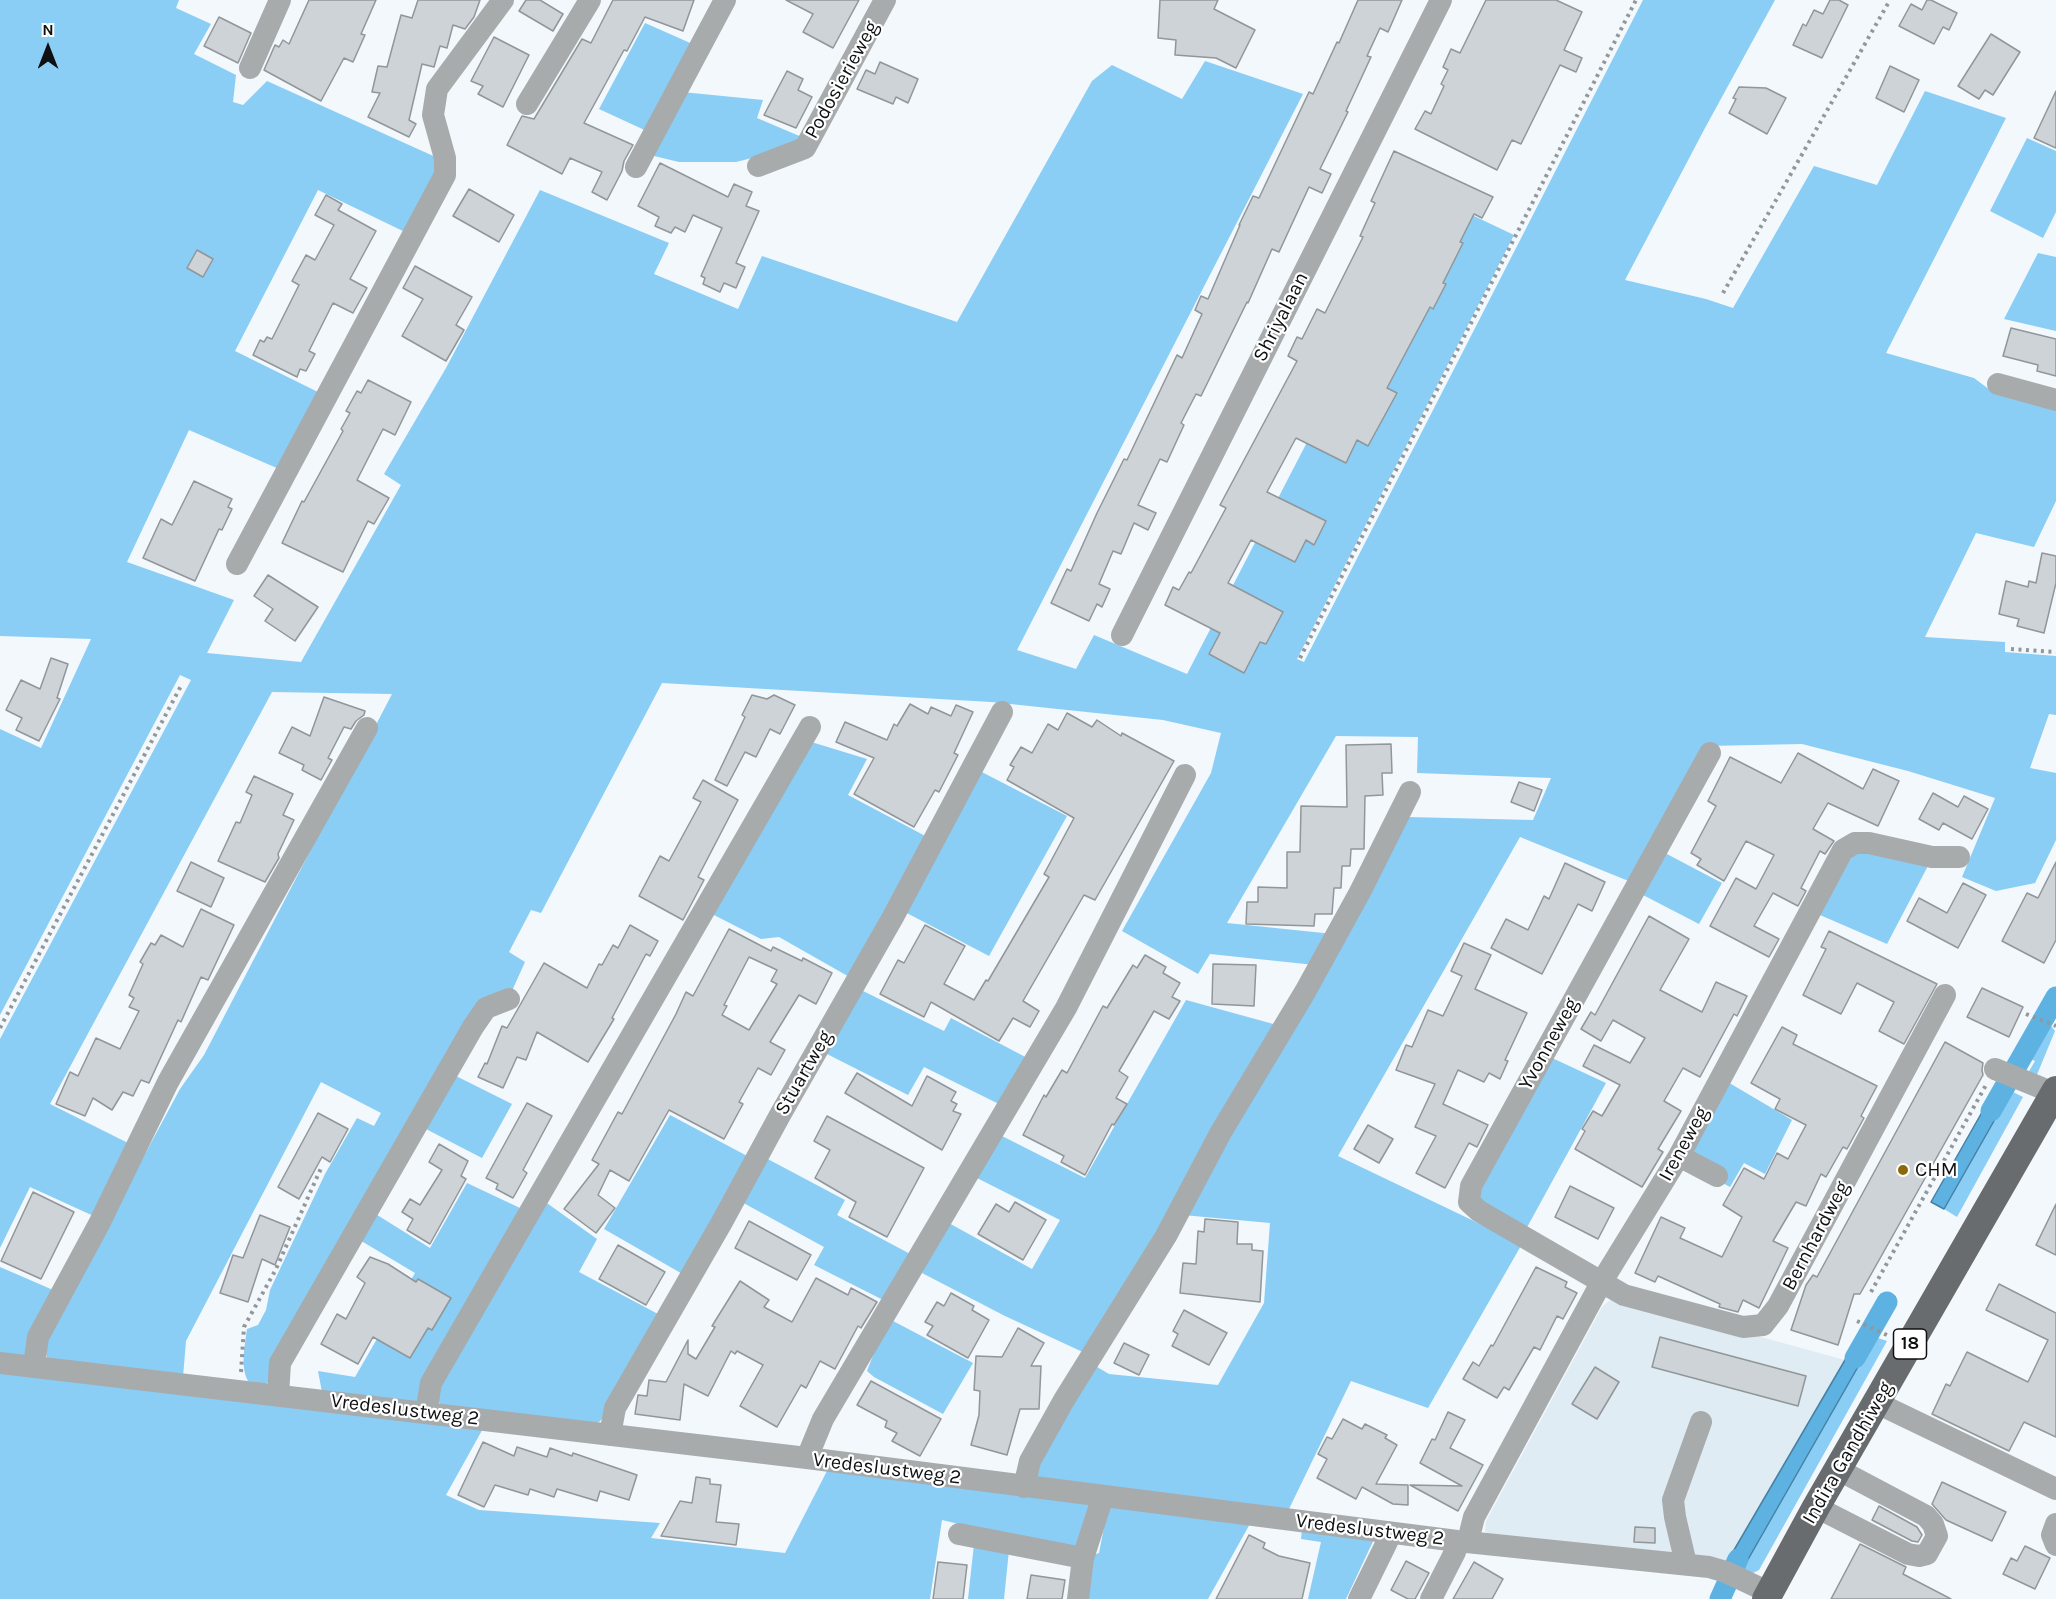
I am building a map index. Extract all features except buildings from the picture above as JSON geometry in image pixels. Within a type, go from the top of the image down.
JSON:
[{"type":"main road","name":"Indira Gandhiweg","points":[[1763,1592],[1839,1470],[2055,1091]]},
{"type":"street","points":[[250,68],[280,0]]},
{"type":"street","points":[[237,564],[445,175],[445,158],[434,115],[437,89],[503,0]]},
{"type":"street","points":[[527,104],[590,0]]},
{"type":"street","points":[[636,167],[725,0]]},
{"type":"street","name":"Podosierieweg","points":[[758,166],[805,148],[885,0]]},
{"type":"street","name":"Shriyalaan","points":[[1122,635],[1441,0]]},
{"type":"street","points":[[1998,384],[2056,400]]},
{"type":"street","name":"Stuartweg","points":[[610,1435],[615,1408],[893,917],[1002,712]]},
{"type":"street","points":[[426,1413],[431,1383],[810,727]]},
{"type":"street","points":[[34,1366],[39,1337],[99,1224],[168,1082],[367,728]]},
{"type":"street","name":"Yvonneweg","points":[[1601,1283],[1590,1274],[1479,1211],[1469,1202],[1471,1186],[1710,753]]},
{"type":"street","points":[[807,1458],[823,1419],[1066,1008],[1185,775]]},
{"type":"street","points":[[1024,1487],[1030,1461],[1064,1400],[1166,1236],[1221,1132],[1305,992],[1360,892],[1410,792]]},
{"type":"street","name":"Ireneweg","points":[[1431,1599],[1601,1283],[1678,1156],[1843,850],[1855,843],[1869,843],[1932,857],[1959,857]]},
{"type":"street","name":"Bernhardweg","points":[[1601,1283],[1624,1295],[1743,1327],[1763,1325],[1778,1306],[1945,995]]},
{"type":"street","points":[[278,1395],[280,1363],[473,1027],[486,1008],[509,999]]},
{"type":"street","points":[[1995,1069],[2055,1091]]},
{"type":"street","points":[[1678,1156],[1718,1176]]},
{"type":"street","name":"Vredeslustweg 2","points":[[0,1363],[807,1458],[1463,1541],[1686,1564],[1726,1572],[1763,1592]]},
{"type":"street","points":[[1876,1403],[2056,1489]]},
{"type":"street","points":[[1686,1564],[1673,1500],[1701,1422]]},
{"type":"street","points":[[1816,1507],[1908,1554],[1919,1556],[1927,1554],[1937,1536],[1933,1524],[1926,1516],[1839,1470]]},
{"type":"street","points":[[1078,1599],[1083,1558],[1103,1496]]},
{"type":"street","points":[[2056,1524],[2052,1535],[2056,1545]]},
{"type":"street","points":[[1359,1599],[1387,1542],[1388,1532]]},
{"type":"street","points":[[959,1534],[1083,1558]]},
{"type":"path","points":[[1300,658],[1636,0]]},
{"type":"path","points":[[1723,293],[1890,0]]},
{"type":"path","points":[[2011,649],[2056,652]]},
{"type":"path","points":[[0,1028],[182,684]]},
{"type":"path","points":[[2026,1014],[2056,1026]]},
{"type":"path","points":[[1871,1292],[1995,1069]]},
{"type":"path","points":[[243,1391],[240,1363],[244,1328],[276,1269],[321,1166]]},
{"type":"path","points":[[1857,1321],[1909,1345]]},
{"type":"shaded area","points":[[0,0],[179,0],[176,8],[211,24],[194,54],[236,75],[233,102],[243,105],[267,81],[440,159],[440,169],[407,233],[318,190],[235,351],[320,393],[279,469],[189,430],[127,562],[234,600],[207,653],[301,662],[401,485],[384,474],[446,368],[540,190],[669,243],[654,274],[738,309],[762,256],[957,322],[1092,81],[1112,65],[1182,99],[1205,61],[1303,94],[1017,650],[1076,669],[1094,635],[1187,674],[1434,197],[1514,235],[1297,659],[1304,662],[1643,0],[1775,0],[1625,280],[1706,299],[1733,308],[1814,166],[1877,185],[1925,91],[2006,118],[1886,353],[1974,378],[1994,393],[2056,408],[2056,501],[2034,547],[1976,533],[1925,637],[2005,642],[2005,652],[2056,656],[2056,715],[2049,714],[2030,768],[2056,773],[2056,840],[2035,883],[1996,891],[1962,877],[1995,798],[1908,771],[1802,744],[1706,746],[1631,882],[1520,837],[1338,1156],[1522,1244],[1428,1408],[1351,1381],[1288,1511],[1037,1480],[1032,1473],[1092,1364],[1109,1374],[1218,1385],[1264,1303],[1270,1223],[1183,1215],[1407,817],[1533,820],[1551,778],[1417,773],[1418,737],[1336,736],[1227,923],[1333,934],[1315,965],[1210,954],[1198,974],[1122,931],[1211,773],[1221,733],[1163,720],[991,702],[662,683],[541,913],[531,910],[509,952],[525,962],[511,993],[484,1000],[272,1380],[263,1385],[248,1381],[244,1363],[247,1329],[258,1325],[266,1310],[270,1290],[325,1174],[357,1118],[374,1126],[381,1113],[321,1082],[186,1341],[183,1377],[47,1359],[45,1340],[180,1089],[204,1055],[392,694],[272,692],[50,1104],[136,1147],[98,1218],[30,1187],[0,1248],[0,1039],[191,680],[180,675],[0,1015],[0,729],[41,748],[91,639],[0,636]]},
{"type":"shaded area","points":[[645,23],[697,46],[651,133],[599,109]]},
{"type":"shaded area","points":[[682,92],[763,100],[757,118],[804,138],[800,146],[736,162],[679,162],[650,155]]},
{"type":"shaded area","points":[[2027,138],[2056,151],[2056,212],[2043,238],[1990,211]]},
{"type":"shaded area","points":[[2038,253],[2056,257],[2056,331],[2004,319]]},
{"type":"shaded area","points":[[808,741],[867,759],[848,795],[931,839],[853,979],[779,937],[761,939],[710,913]]},
{"type":"shaded area","points":[[976,769],[1067,816],[989,956],[901,910]]},
{"type":"shaded area","points":[[1857,847],[1930,862],[1887,944],[1820,915]]},
{"type":"shaded area","points":[[1665,853],[1722,883],[1699,924],[1643,895]]},
{"type":"shaded area","points":[[859,989],[944,1031],[951,1018],[1033,1061],[1005,1107],[924,1067],[908,1095],[823,1052]]},
{"type":"shaded area","points":[[1186,1000],[1277,1025],[1087,1354],[1005,1316],[922,1273],[947,1222],[1032,1269],[1060,1220],[975,1177],[1002,1136],[1085,1178]]},
{"type":"shaded area","points":[[2035,1022],[2048,1026],[2030,1059],[2016,1054]]},
{"type":"shaded area","points":[[2048,1026],[2055,1031],[2036,1077],[2028,1073],[2035,1061],[2030,1059]]},
{"type":"shaded area","points":[[1550,1057],[1606,1083],[1525,1231],[1482,1207],[1477,1187]]},
{"type":"shaded area","points":[[454,1075],[512,1104],[482,1158],[424,1128]]},
{"type":"shaded area","points":[[1726,1081],[1792,1120],[1765,1174],[1744,1163],[1730,1187],[1682,1161]]},
{"type":"shaded area","points":[[1998,1084],[2011,1091],[1944,1209],[1931,1202]]},
{"type":"shaded area","points":[[2011,1091],[2023,1097],[1957,1217],[1944,1209]]},
{"type":"shaded area","points":[[670,1115],[751,1158],[686,1276],[604,1229]]},
{"type":"shaded area","points":[[762,1156],[845,1200],[837,1215],[914,1256],[889,1303],[814,1265],[824,1247],[738,1200]]},
{"type":"shaded area","points":[[467,1183],[520,1208],[420,1398],[414,1405],[322,1392],[318,1371],[355,1377],[415,1273],[358,1239],[374,1213],[430,1248]]},
{"type":"shaded area","points":[[544,1201],[597,1239],[579,1272],[658,1314],[604,1417],[599,1422],[445,1408],[439,1403],[438,1381]]},
{"type":"shaded area","points":[[0,1267],[60,1293],[30,1357],[0,1357]]},
{"type":"shaded area","points":[[1879,1297],[1893,1303],[1882,1326],[1868,1319]]},
{"type":"shaded area","points":[[1611,1299],[1622,1299],[1845,1360],[1727,1562],[1491,1536],[1485,1531],[1486,1521],[1602,1307]]},
{"type":"shaded area","points":[[893,1321],[973,1363],[943,1414],[867,1371],[874,1353]]},
{"type":"shaded area","points":[[1864,1332],[1875,1337],[1742,1570],[1727,1562],[1845,1360]]},
{"type":"shaded area","points":[[1875,1337],[1887,1341],[1759,1570],[1753,1573],[1742,1570]]},
{"type":"shaded area","points":[[0,1370],[485,1425],[446,1495],[479,1510],[660,1523],[651,1538],[785,1553],[828,1469],[1096,1503],[1079,1547],[993,1532],[942,1520],[930,1599],[0,1599]]},
{"type":"shaded area","points":[[1113,1504],[1251,1522],[1208,1599],[1080,1599],[1084,1558],[1099,1553],[1107,1512]]},
{"type":"shaded area","points":[[1302,1529],[1375,1537],[1346,1599],[1308,1599],[1321,1542],[1301,1539]]},
{"type":"shaded area","points":[[974,1544],[1009,1550],[1004,1599],[968,1599]]},
{"type":"waterway","points":[[1991,1111],[2056,997]]},
{"type":"waterway","points":[[1855,1358],[1887,1302]]},
{"type":"waterway","points":[[1720,1599],[1738,1559]]},
{"type":"place","name":"CHM","points":[[1903,1170]]}]
